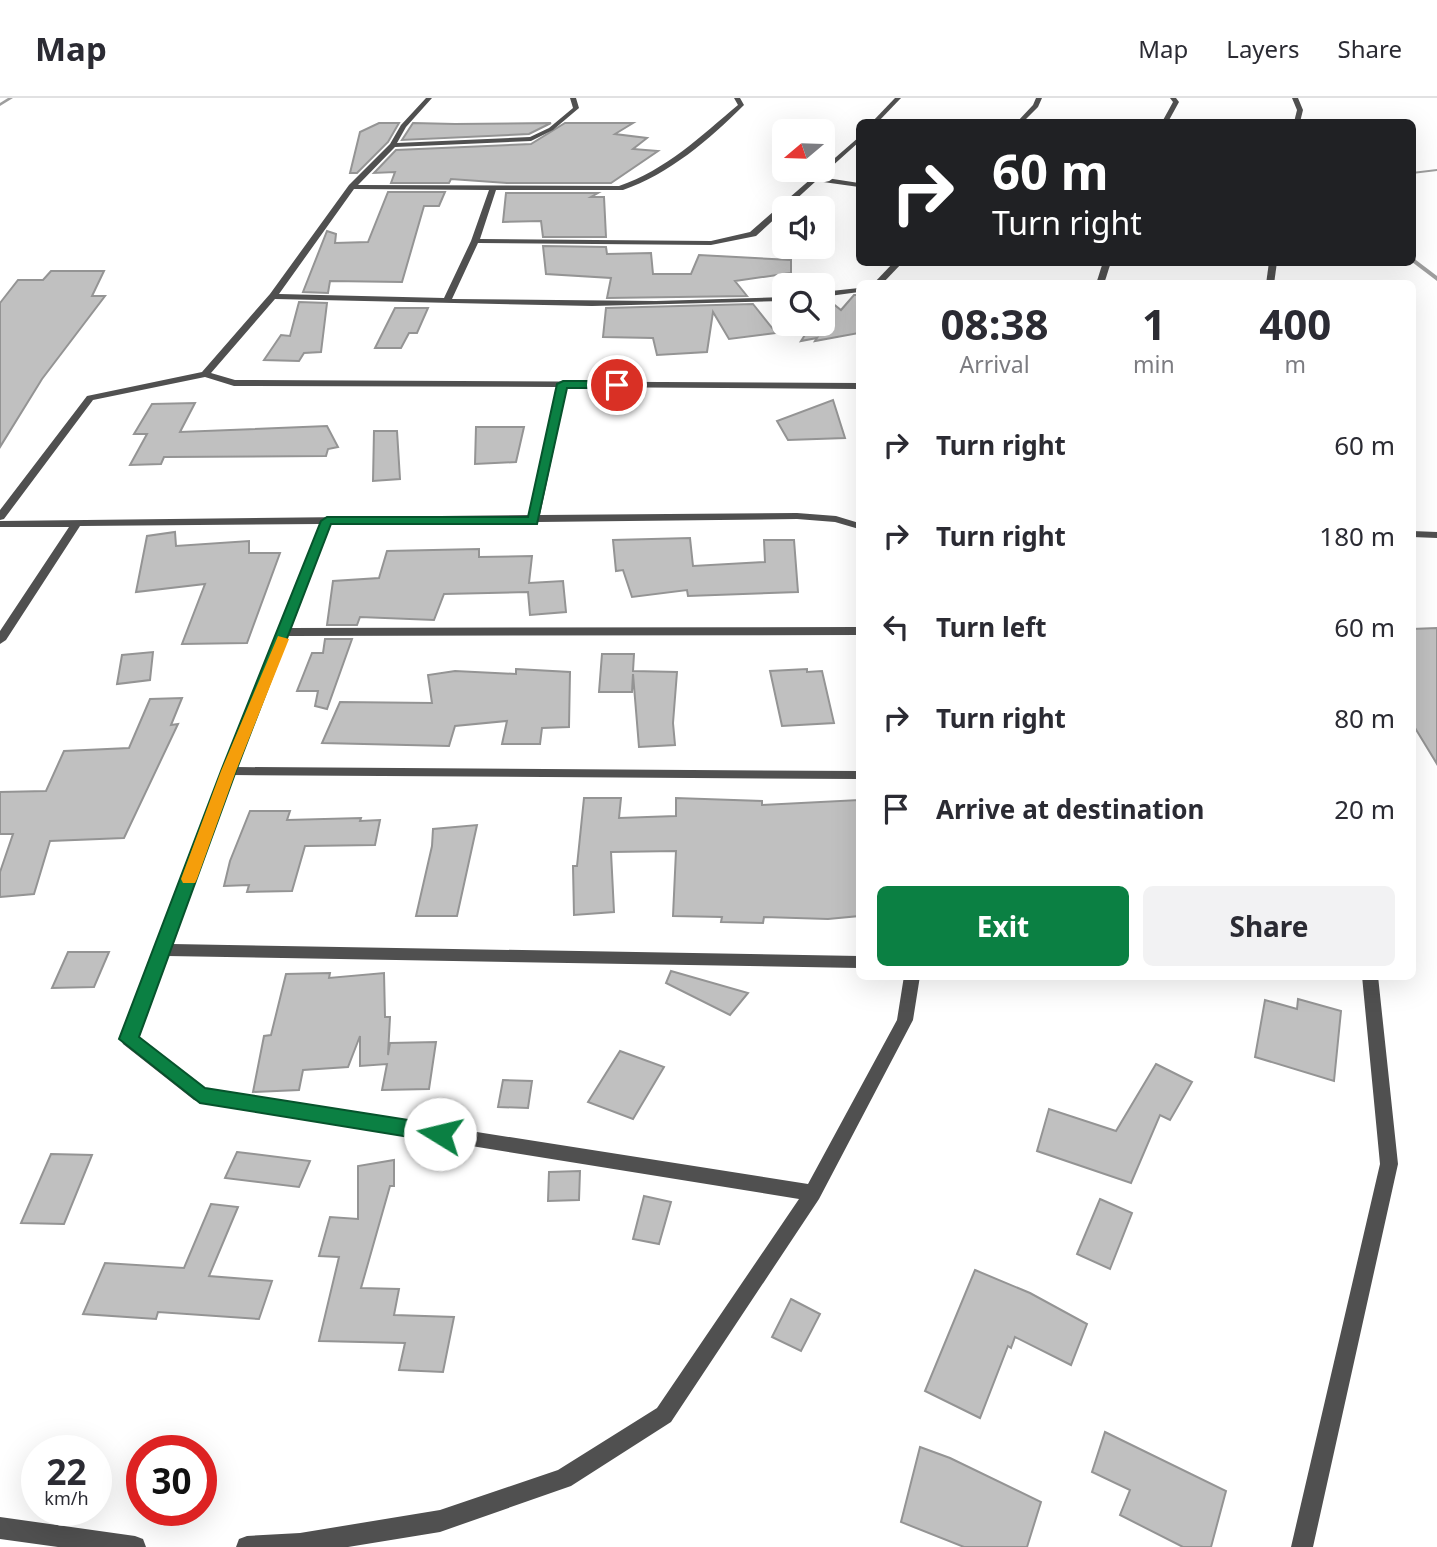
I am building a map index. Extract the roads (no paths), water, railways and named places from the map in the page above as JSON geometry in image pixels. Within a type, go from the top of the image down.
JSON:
[{"type":"street","points":[[205,374],[274,296],[352,187],[393,145],[403,126],[429,98]]},
{"type":"street","points":[[393,145],[531,139],[564,119],[576,108],[573,98]]},
{"type":"street","points":[[352,187],[608,190],[648,178],[741,105],[737,98]]},
{"type":"street","points":[[878,119],[898,98]]},
{"type":"street","points":[[1023,119],[1036,106],[1039,98]]},
{"type":"street","points":[[1168,119],[1176,102],[1173,98]]},
{"type":"street","points":[[1295,98],[1300,110],[1298,119]]},
{"type":"street","points":[[835,161],[856,142]]},
{"type":"street","points":[[475,241],[733,240],[753,234],[813,182]]},
{"type":"street","points":[[835,182],[856,185]]},
{"type":"street","points":[[447,300],[475,241],[493,188]]},
{"type":"street","points":[[881,280],[895,266]]},
{"type":"street","points":[[835,293],[856,290]]},
{"type":"street","points":[[274,296],[713,304],[772,300]]},
{"type":"street","points":[[0,517],[90,398],[205,374],[234,383],[856,386]]},
{"type":"street","points":[[533,521],[563,384]]},
{"type":"street","points":[[0,524],[533,521],[797,516],[836,519],[856,525]]},
{"type":"street","points":[[327,521],[286,632],[228,771],[129,1039],[200,1095],[813,1193]]},
{"type":"street","points":[[0,640],[75,524]]},
{"type":"street","points":[[1416,534],[1437,535]]},
{"type":"street","points":[[286,632],[856,631]]},
{"type":"street","points":[[228,771],[856,775]]},
{"type":"street","points":[[163,950],[856,962]]},
{"type":"street","points":[[247,1547],[300,1544],[440,1521],[564,1479],[664,1415],[813,1193],[905,1020],[911,980]]},
{"type":"street","points":[[1301,1547],[1389,1164],[1370,980]]},
{"type":"street","points":[[0,1528],[135,1547]]},
{"type":"waterway","points":[[0,105],[11,98]]},
{"type":"waterway","points":[[1416,173],[1437,170]]},
{"type":"waterway","points":[[1416,262],[1437,279]]}]
